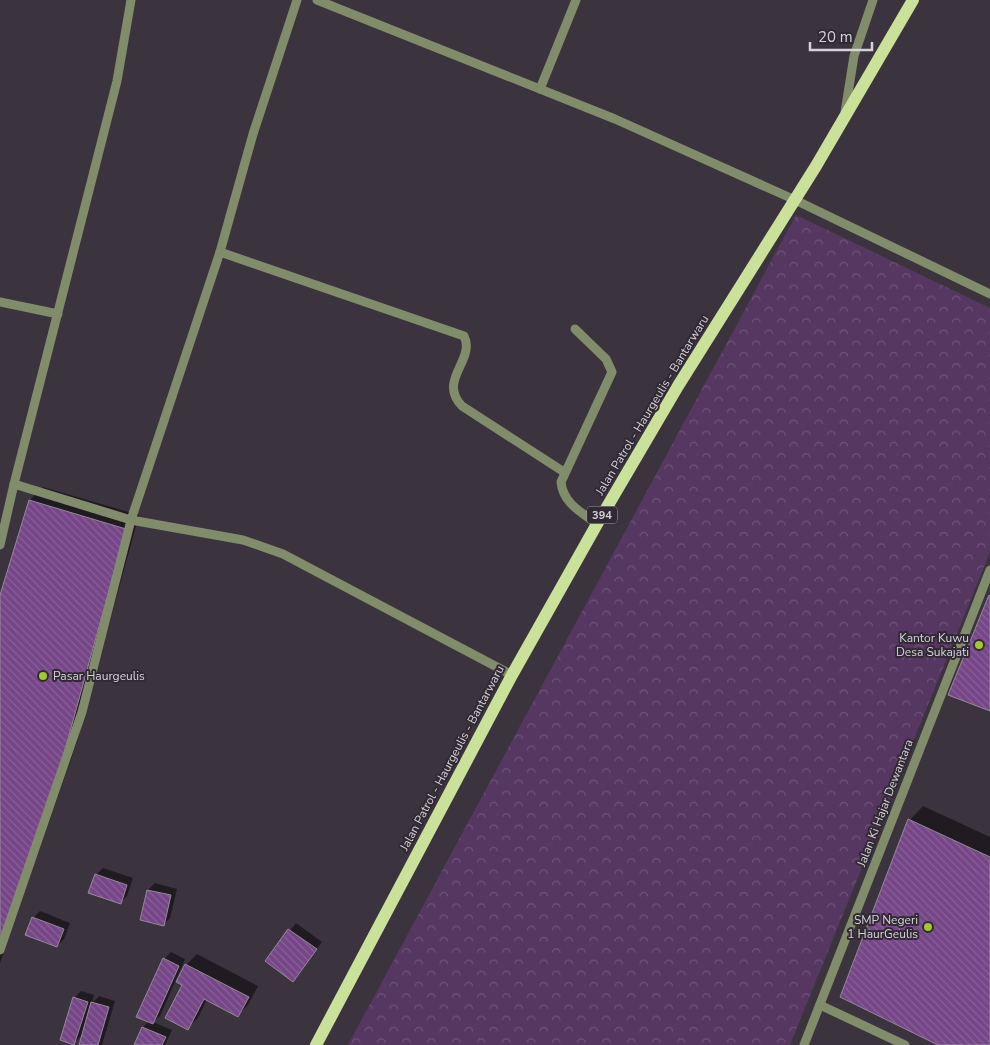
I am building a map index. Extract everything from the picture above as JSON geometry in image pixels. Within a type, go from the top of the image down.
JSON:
[{"type":"main road","name":"Jalan Patrol - Haurgeulis - Bantarwaru","points":[[316,1045],[512,675],[597,524],[683,378],[793,199],[816,166],[913,0]]},
{"type":"street","points":[[0,544],[116,81],[131,0]]},
{"type":"street","points":[[0,950],[82,712],[130,520],[220,252],[253,134],[297,0]]},
{"type":"street","points":[[317,0],[615,119],[793,199],[990,294]]},
{"type":"street","points":[[540,89],[576,0]]},
{"type":"street","points":[[844,117],[854,56],[873,0]]},
{"type":"street","points":[[220,252],[464,336],[467,347],[454,381],[456,400],[462,406],[564,472]]},
{"type":"street","points":[[0,302],[58,314]]},
{"type":"street","points":[[575,328],[606,359],[612,372],[561,482],[562,492],[567,501],[597,524]]},
{"type":"street","points":[[14,484],[130,520],[243,540],[283,554],[512,675]]},
{"type":"street","name":"Jalan Ki Hajar Dewantara","points":[[804,1045],[990,570]]},
{"type":"street","points":[[820,1005],[905,1045]]},
{"type":"green space","points":[[796,215],[990,308],[990,552],[790,1045],[348,1045]]},
{"type":"building","name":"Pasar Haurgeulis","points":[[29,500],[126,529],[63,757],[0,940],[0,595]]},
{"type":"building","name":"Kantor Kuwu Desa Sukajati","points":[[990,596],[990,711],[948,695]]},
{"type":"building","name":"SMP Negeri 1 HaurGeulis","points":[[908,819],[990,857],[990,1045],[938,1045],[840,997]]},
{"type":"building","points":[[95,874],[127,885],[121,904],[88,893]]},
{"type":"building","points":[[147,890],[171,895],[164,926],[140,920]]},
{"type":"building","points":[[32,917],[64,929],[57,947],[25,935]]},
{"type":"building","points":[[288,929],[317,949],[293,982],[265,961]]},
{"type":"building","points":[[163,958],[179,966],[153,1024],[136,1017]]},
{"type":"building","points":[[185,964],[249,997],[238,1017],[204,999],[188,1030],[165,1018],[182,985],[176,982]]},
{"type":"building","points":[[73,997],[88,1002],[74,1045],[60,1040]]},
{"type":"building","points":[[91,1002],[109,1007],[98,1045],[79,1045]]},
{"type":"building","points":[[142,1027],[166,1037],[162,1045],[134,1045]]},
{"type":"place","name":"Kantor Kuwu Desa Sukajati","points":[[979,645]]},
{"type":"place","name":"Pasar Haurgeulis","points":[[43,676]]},
{"type":"place","name":"SMP Negeri 1 HaurGeulis","points":[[928,927]]}]
